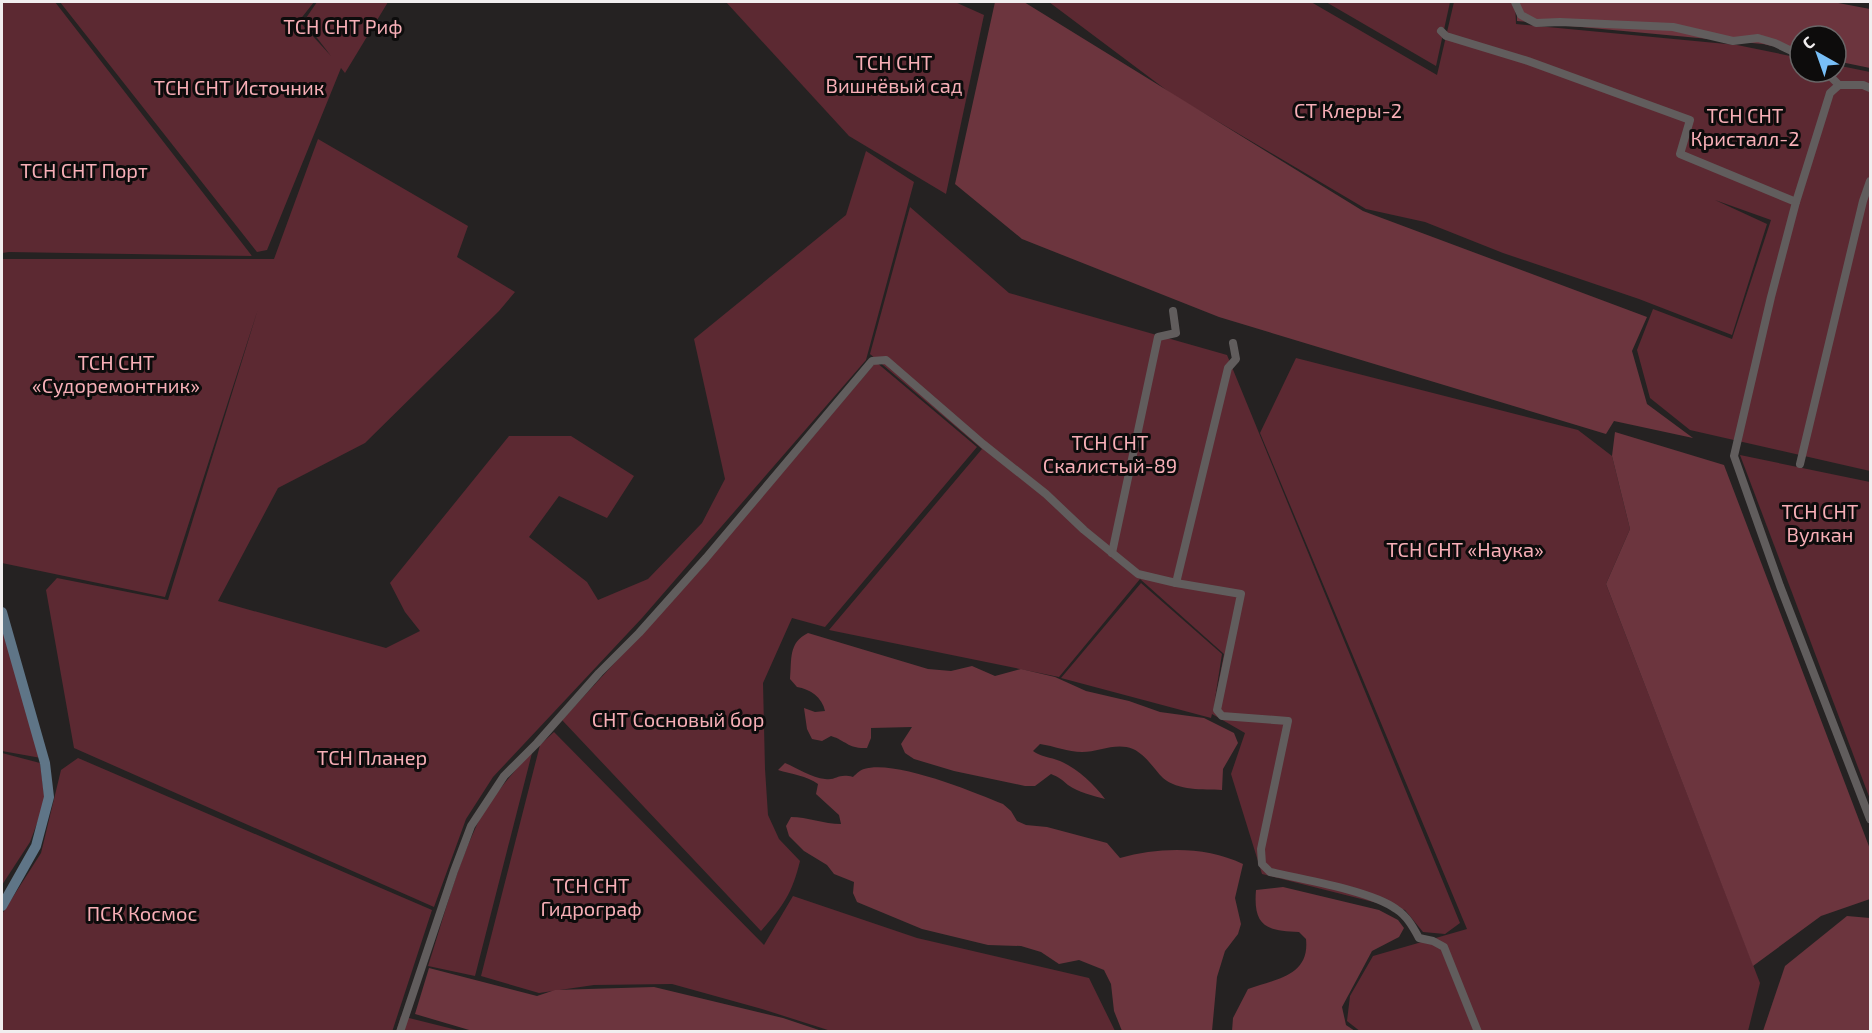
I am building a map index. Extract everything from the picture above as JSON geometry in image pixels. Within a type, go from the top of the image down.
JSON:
[{"type":"main road","points":[[2,612],[45,763],[50,797],[36,846],[2,906]]},
{"type":"street","points":[[1515,2],[1521,15],[1536,23],[1673,27],[1733,41],[1758,38],[1788,49]]},
{"type":"street","points":[[1441,31],[1446,36],[1528,61],[1690,120],[1680,154],[1796,202]]},
{"type":"street","points":[[1870,88],[1863,85],[1839,85],[1830,93],[1796,202],[1734,456],[1780,586],[1870,819]]},
{"type":"street","points":[[1800,464],[1863,201],[1870,181]]},
{"type":"street","points":[[1112,554],[1158,337],[1176,333],[1173,311]]},
{"type":"street","points":[[1176,583],[1228,368],[1236,359],[1233,343]]},
{"type":"street","points":[[400,1032],[471,826],[504,776],[537,743],[598,673],[639,633],[706,558],[872,361],[886,360],[982,444],[1046,494],[1112,554],[1138,574],[1241,594],[1217,710],[1221,716],[1288,721],[1261,849],[1262,864],[1270,872],[1368,896],[1396,908],[1409,921],[1419,938],[1433,941],[1444,947],[1478,1032]]},
{"type":"green space","name":"ТСН СНТ Порт","points":[[2,2],[55,2],[252,256],[2,253]]},
{"type":"green space","name":"ТСН СНТ Источник","points":[[60,2],[314,2],[299,21],[331,56],[304,21],[317,2],[388,2],[345,73],[341,68],[267,250],[257,252]]},
{"type":"green space","name":"ТСН СНТ Вишнёвый сад","points":[[726,2],[955,2],[984,15],[946,194],[849,136]]},
{"type":"green space","points":[[1049,2],[1311,2],[1437,75],[1454,2],[1515,2],[1516,24],[1737,45],[1788,56],[1788,84],[1848,84],[1848,67],[1870,72],[1870,471],[1690,430],[1650,398],[1637,350],[1653,309],[1732,339],[1771,220],[1715,200],[1767,224],[1732,335],[1639,299],[1503,253],[1425,222],[1366,209],[1173,95]]},
{"type":"green space","points":[[1326,2],[1450,2],[1436,66]]},
{"type":"green space","name":"ТСН Планер","points":[[318,139],[468,226],[457,257],[515,292],[499,311],[365,443],[278,488],[218,601],[386,648],[420,631],[405,612],[390,583],[509,436],[571,436],[634,476],[607,518],[559,496],[529,537],[587,582],[598,600],[648,579],[702,523],[725,479],[694,339],[846,215],[866,151],[914,182],[866,360],[642,618],[493,777],[466,819],[434,907],[74,748],[46,590],[57,578],[168,600],[258,309],[165,597],[2,563],[2,259],[274,259]]},
{"type":"green space","name":"ТСН СНТ Скалистый-89","points":[[910,207],[1009,293],[1227,355],[1460,923],[1445,934],[1423,932],[1405,910],[1262,874],[1231,774],[1245,733],[1212,714],[1211,718],[1061,678],[1141,583],[1222,654],[1214,705],[1224,654],[1140,579],[1059,677],[829,630],[982,449],[870,354]]},
{"type":"green space","name":"ТСН СНТ «Наука»","points":[[1296,358],[1578,430],[1612,456],[1630,529],[1606,584],[1760,983],[1748,1031],[1361,1032],[1347,1021],[1350,996],[1373,956],[1467,929],[1260,433]]},
{"type":"green space","name":"СНТ Сосновый бор","points":[[876,362],[977,447],[825,627],[792,618],[763,683],[765,769],[768,815],[779,839],[800,861],[786,899],[761,931],[562,720],[700,570]]},
{"type":"green space","name":"ТСН СНТ Вулкан","points":[[1740,455],[1870,482],[1870,799]]},
{"type":"green space","points":[[2,628],[41,758],[2,751]]},
{"type":"green space","name":"ТСН СНТ Гидрограф","points":[[554,732],[764,945],[793,896],[917,938],[1089,978],[1115,1031],[831,1031],[672,984],[594,985],[539,993],[481,976],[540,745]]},
{"type":"green space","points":[[2,753],[40,763],[45,802],[30,842],[2,885]]},
{"type":"green space","points":[[532,753],[475,976],[428,966],[455,879],[480,819],[499,790]]},
{"type":"green space","name":"ПСК Космос","points":[[78,758],[432,910],[392,1032],[2,1031],[2,914],[41,853],[61,770]]},
{"type":"green space","points":[[401,1016],[461,1031],[396,1032]]},
{"type":"shaded area","points":[[995,2],[1024,2],[1363,211],[1647,317],[1632,351],[1647,404],[1693,438],[1614,421],[1606,434],[1219,317],[1022,239],[955,184]]},
{"type":"shaded area","points":[[1517,2],[1833,2],[1870,9],[1870,68],[1848,63],[1848,24],[1788,24],[1788,49],[1763,44],[1517,21]]},
{"type":"shaded area","points":[[1615,432],[1724,465],[1870,849],[1870,899],[1821,916],[1753,966],[1606,584],[1630,529],[1612,456]]},
{"type":"shaded area","points":[[808,633],[928,669],[951,671],[972,666],[995,676],[1021,669],[1055,677],[1086,691],[1129,701],[1160,712],[1204,718],[1234,733],[1238,743],[1223,769],[1222,790],[1191,788],[1169,782],[1142,755],[1127,747],[1082,752],[1040,744],[1033,751],[1060,761],[1079,772],[1105,799],[1076,790],[1051,774],[1035,786],[1025,786],[954,771],[914,759],[905,753],[901,744],[912,727],[871,728],[871,738],[867,748],[851,746],[831,736],[822,741],[812,739],[807,729],[804,708],[815,712],[825,711],[815,694],[797,687],[790,679],[792,652],[797,642]]},
{"type":"shaded area","points":[[785,763],[810,775],[825,779],[853,777],[858,772],[877,767],[934,778],[1003,804],[1017,821],[1026,825],[1047,827],[1107,843],[1120,858],[1166,850],[1182,850],[1213,854],[1243,864],[1235,898],[1241,924],[1238,934],[1225,951],[1217,977],[1212,1031],[1122,1031],[1114,1011],[1111,984],[1104,970],[1079,960],[1059,964],[1041,952],[1021,946],[988,945],[922,929],[857,902],[853,893],[854,882],[834,874],[827,865],[804,851],[789,836],[786,826],[791,817],[841,824],[839,815],[816,794],[818,784],[804,777],[778,770]]},
{"type":"shaded area","points":[[1283,887],[1379,910],[1398,920],[1404,928],[1399,937],[1372,951],[1342,1007],[1346,1025],[1355,1031],[1232,1031],[1233,1018],[1248,989],[1280,979],[1297,968],[1303,961],[1306,939],[1299,932],[1270,928],[1264,924],[1257,912],[1256,890]]},
{"type":"shaded area","points":[[1847,916],[1870,918],[1870,1031],[1763,1031],[1785,966]]},
{"type":"shaded area","points":[[429,968],[537,996],[555,990],[654,987],[783,1018],[822,1031],[476,1032],[415,1014]]},
{"type":"park label","name":"ТСН СНТ Риф","points":[[343,27]]},
{"type":"park label","name":"СТ Клеры-2","points":[[1348,111]]},
{"type":"park label","name":"ТСН СНТ Кристалл-2","points":[[1745,128]]},
{"type":"park label","name":"ТСН СНТ «Судоремонтник»","points":[[116,374]]}]
